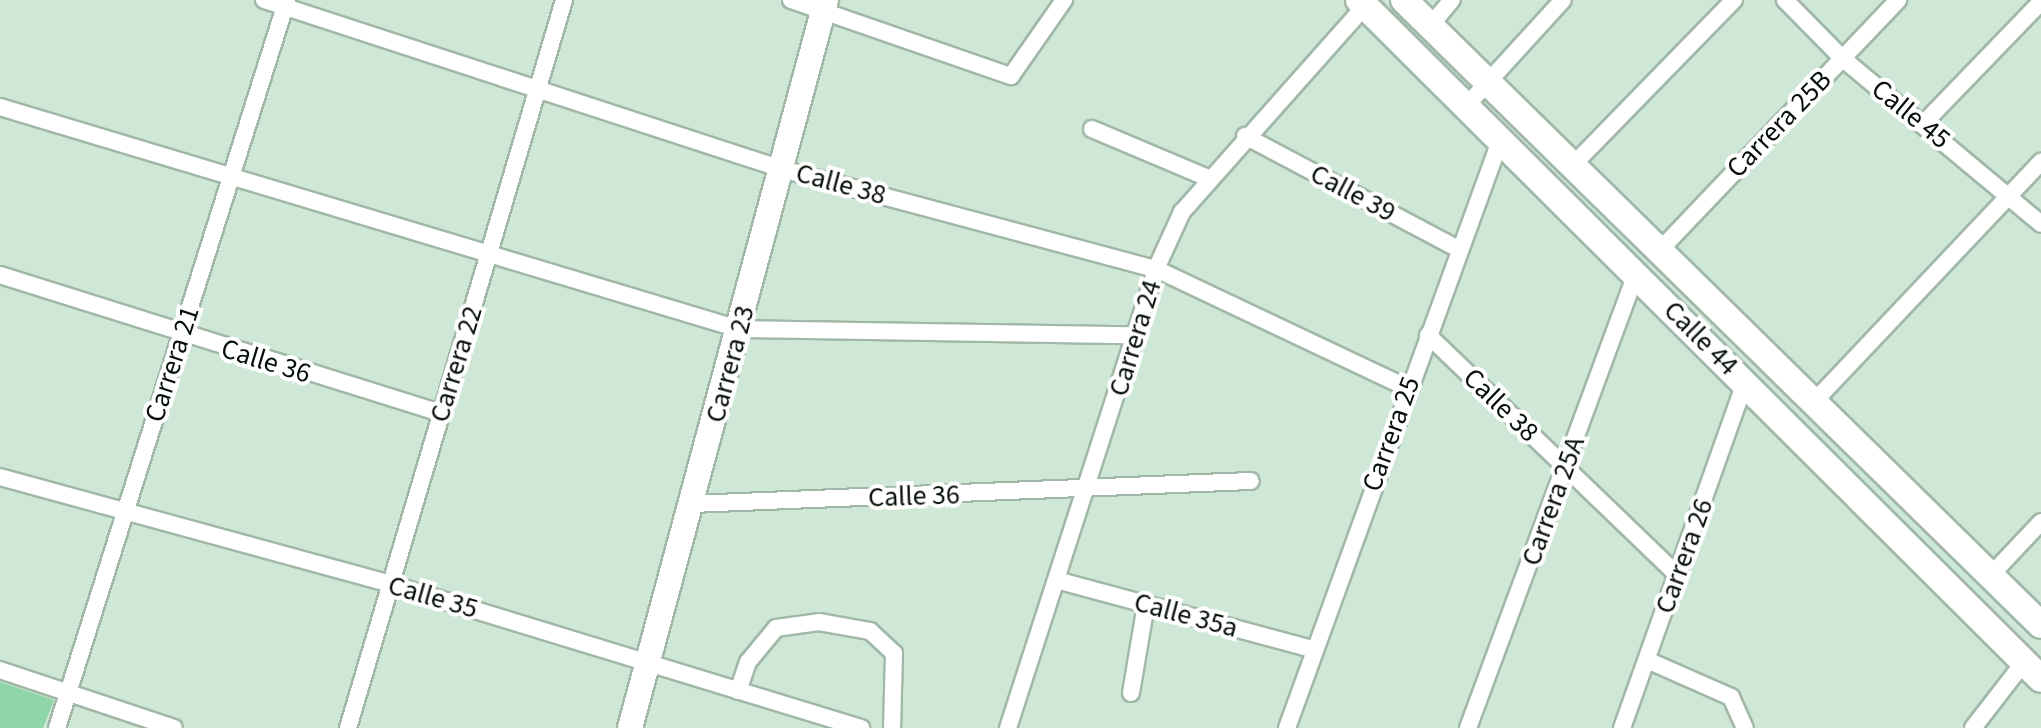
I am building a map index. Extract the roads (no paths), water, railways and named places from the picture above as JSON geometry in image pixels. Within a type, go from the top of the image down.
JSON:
[{"type":"main road","name":"Calle 44","points":[[1404,0],[1661,249],[1811,405],[2041,625]]},
{"type":"main road","name":"Calle 44","points":[[1362,3],[2032,671]]},
{"type":"street","name":"Calle 38","points":[[264,0],[286,3],[782,169],[1156,269],[1408,388]]},
{"type":"street","name":"Carrera 22","points":[[348,728],[564,0]]},
{"type":"street","points":[[791,0],[824,5],[1011,76],[1064,0]]},
{"type":"street","points":[[1430,26],[1452,0]]},
{"type":"street","points":[[1467,105],[1563,0]]},
{"type":"street","points":[[1572,166],[1734,0]]},
{"type":"street","name":"Calle 45","points":[[1785,0],[1842,58],[1924,123],[2041,224]]},
{"type":"street","name":"Carrera 25B","points":[[1661,249],[1898,0]]},
{"type":"street","name":"Carrera 21","points":[[57,728],[234,177],[286,3]]},
{"type":"street","name":"Carrera 24","points":[[1008,728],[1060,581],[1156,269],[1182,212],[1208,178],[1362,3]]},
{"type":"street","name":"Carrera 23","points":[[630,728],[824,5]]},
{"type":"street","points":[[1924,123],[2036,6]]},
{"type":"street","points":[[0,107],[739,329],[1137,335]]},
{"type":"street","points":[[1092,129],[1208,178]]},
{"type":"street","name":"Calle 39","points":[[1245,136],[1460,250]]},
{"type":"street","name":"Carrera 25","points":[[1287,728],[1312,649],[1500,141]]},
{"type":"street","points":[[1811,405],[2041,162]]},
{"type":"street","name":"Carrera 25A","points":[[1468,728],[1636,273]]},
{"type":"street","name":"Calle 36","points":[[0,275],[181,336],[441,413]]},
{"type":"street","name":"Calle 38","points":[[1428,335],[1677,575]]},
{"type":"street","name":"Carrera 26","points":[[1622,728],[1745,383]]},
{"type":"street","name":"Calle 35","points":[[0,477],[390,584],[862,728]]},
{"type":"street","name":"Calle 36","points":[[692,504],[1251,481]]},
{"type":"street","points":[[1991,575],[2041,522]]},
{"type":"street","name":"Calle 35a","points":[[1060,581],[1312,649]]},
{"type":"street","points":[[1131,693],[1146,604]]},
{"type":"street","points":[[738,691],[748,662],[776,628],[819,622],[870,631],[894,653],[892,728]]},
{"type":"street","points":[[1647,660],[1731,697],[1745,728]]},
{"type":"street","points":[[0,670],[174,728]]},
{"type":"street","points":[[1973,728],[2032,671]]}]
